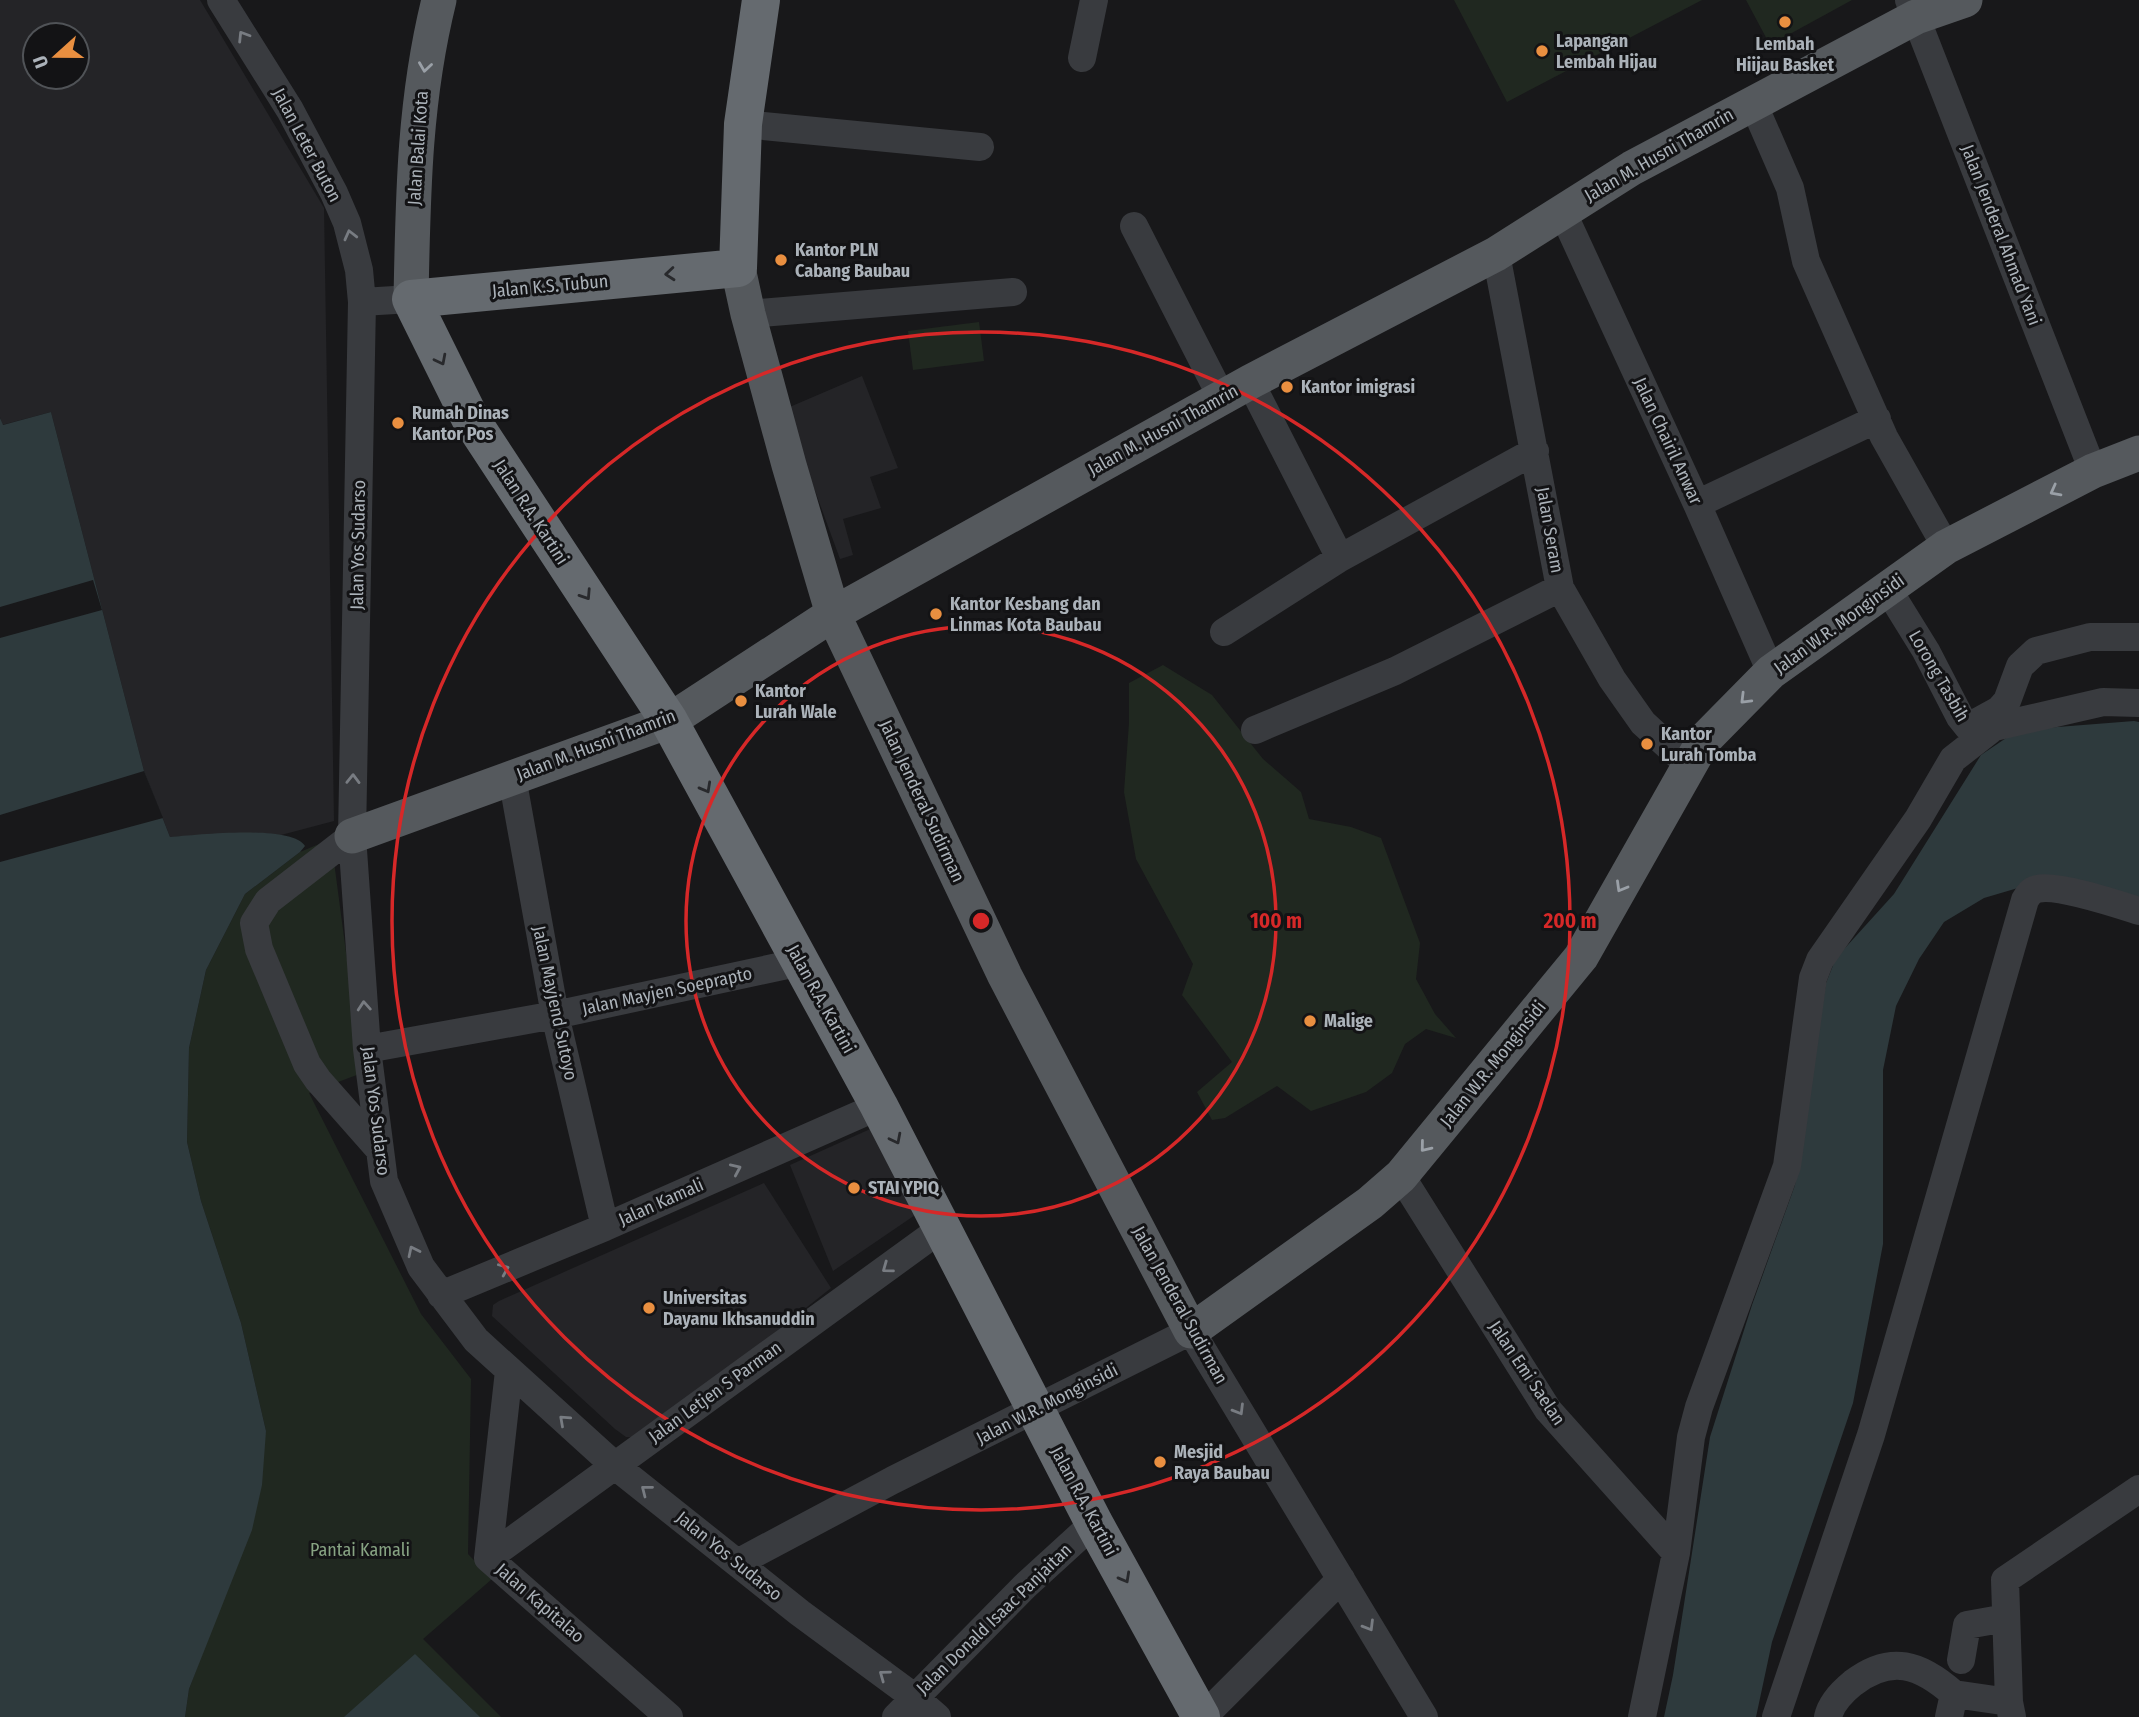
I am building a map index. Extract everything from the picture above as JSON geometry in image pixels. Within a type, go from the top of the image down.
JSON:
[{"type":"highway","name":"Jalan Jenderal Sudirman","points":[[738,268],[743,124],[761,0]]},
{"type":"highway","name":"Jalan K.S. Tubun","points":[[411,299],[738,268]]},
{"type":"highway","name":"Jalan R.A. Kartini","points":[[411,299],[470,418],[669,721],[879,1106],[1094,1523],[1202,1717]]},
{"type":"main road","name":"Jalan Balai Kota","points":[[411,299],[417,125],[428,45],[439,0]]},
{"type":"main road","name":"Jalan M. Husni Thamrin","points":[[352,836],[669,721],[834,614],[1236,390],[1496,254],[1632,168],[1753,103],[1913,9],[1965,0]]},
{"type":"main road","name":"Jalan Jenderal Sudirman","points":[[738,268],[748,314],[834,614],[1005,975],[1191,1331]]},
{"type":"main road","name":"Jalan W.R. Monginsidi","points":[[1191,1331],[1370,1203],[1401,1176],[1581,957],[1704,740],[1771,672],[1946,547],[2093,471],[2139,453]]},
{"type":"street","name":"Jalan Leter Buton","points":[[221,0],[290,110],[334,193],[347,223],[359,270],[362,302]]},
{"type":"street","points":[[1082,58],[1094,0]]},
{"type":"street","name":"Jalan Jenderal Ahmad Yani","points":[[1913,9],[2093,471]]},
{"type":"street","points":[[1753,103],[1790,188],[1806,261],[1877,419],[1946,547]]},
{"type":"street","points":[[743,124],[980,147]]},
{"type":"street","name":"Jalan Chairil Anwar","points":[[1562,211],[1771,672]]},
{"type":"street","points":[[1134,226],[1340,558]]},
{"type":"street","name":"Jalan Seram","points":[[1496,254],[1560,588],[1622,694],[1643,723],[1690,766]]},
{"type":"street","points":[[748,314],[1013,292]]},
{"type":"street","name":"Jalan K.S. Tubun","points":[[362,302],[411,299]]},
{"type":"street","name":"Jalan Yos Sudarso","points":[[362,302],[352,836],[367,1049],[378,1147],[384,1181],[407,1238],[421,1267],[476,1340],[509,1371],[614,1465],[739,1562],[905,1707],[937,1717]]},
{"type":"street","points":[[1697,504],[1877,419]]},
{"type":"street","points":[[1224,632],[1340,558],[1535,451]]},
{"type":"street","points":[[1255,730],[1395,671],[1560,588]]},
{"type":"street","name":"Lorong Tasbih","points":[[1887,588],[1926,651],[1960,716],[1969,727],[1999,710],[2007,701],[2020,666],[2036,651],[2090,637],[2139,637]]},
{"type":"street","points":[[1642,1717],[1676,1553],[1691,1437],[1699,1407],[1787,1166],[1813,978],[1820,960],[1918,819],[1953,759],[1960,752],[1994,727],[2093,703],[2139,703]]},
{"type":"street","name":"Jalan Mayjend Sutoyo","points":[[512,777],[555,1015],[606,1227]]},
{"type":"street","points":[[352,836],[268,901],[254,923],[258,948],[307,1064],[378,1147]]},
{"type":"street","points":[[1776,1717],[1871,1435],[2025,900],[2032,891],[2040,888],[2051,889],[2139,911]]},
{"type":"street","name":"Jalan Mayjen Soeprapto","points":[[367,1049],[555,1015],[801,962]]},
{"type":"street","name":"Jalan Kamali","points":[[442,1295],[606,1227],[879,1106]]},
{"type":"street","name":"Jalan Emi Saelan","points":[[1401,1176],[1548,1410],[1676,1553]]},
{"type":"street","name":"Jalan Letjen S Parman","points":[[488,1558],[942,1228]]},
{"type":"street","name":"Jalan W.R. Monginsidi","points":[[739,1562],[893,1480],[1191,1331]]},
{"type":"street","name":"Jalan Jenderal Sudirman","points":[[1191,1331],[1341,1579],[1418,1715]]},
{"type":"street","name":"Jalan Kapitalao","points":[[509,1371],[488,1558],[669,1717]]},
{"type":"street","points":[[1828,1717],[1830,1708],[1845,1689],[1880,1667],[1900,1665],[1917,1668],[1941,1682],[1952,1705],[2010,1709],[2004,1584],[2008,1577],[2139,1489]]},
{"type":"street","name":"Jalan Donald Isaac Panjaitan","points":[[905,1707],[1025,1586],[1094,1523]]},
{"type":"street","points":[[1202,1717],[1341,1579]]},
{"type":"street","points":[[1961,1660],[1967,1625],[2006,1618]]},
{"type":"shaded area","points":[[0,0],[200,0],[324,208],[334,821],[281,835],[253,833],[170,837],[144,771],[51,412],[2,425]]},
{"type":"shaded area","points":[[862,376],[898,468],[870,477],[881,508],[843,519],[853,555],[840,559],[785,409]]},
{"type":"shaded area","points":[[51,412],[144,771],[170,837],[263,833],[296,839],[305,846],[245,894],[206,970],[189,1048],[187,1142],[201,1201],[241,1323],[266,1431],[262,1485],[252,1530],[189,1689],[185,1717],[0,1717],[0,418],[3,425]]},
{"type":"shaded area","points":[[2139,722],[2139,897],[2045,880],[1984,898],[1944,922],[1919,959],[1896,1006],[1883,1070],[1883,1244],[1853,1403],[1772,1642],[1756,1717],[1664,1717],[1710,1437],[1752,1305],[1795,1185],[1826,983],[1836,958],[1894,894],[1981,755],[2018,730]]},
{"type":"shaded area","name":"STAI YPIQ","points":[[877,1126],[921,1211],[833,1271],[790,1165]]},
{"type":"shaded area","name":"Universitas Dayanu Ikhsanuddin","points":[[764,1183],[831,1288],[666,1419],[635,1437],[626,1437],[615,1429],[492,1316],[493,1305],[499,1301]]},
{"type":"shaded area","points":[[415,1654],[480,1717],[344,1717]]},
{"type":"green space","name":"Lapangan Lembah Hijau","points":[[1454,0],[1702,0],[1507,102]]},
{"type":"green space","name":"Lembah Hiijau Basket","points":[[1746,0],[1852,0],[1770,45]]},
{"type":"green space","points":[[979,322],[984,361],[913,370],[908,331]]},
{"type":"green space","points":[[1163,665],[1212,695],[1263,759],[1301,792],[1309,819],[1351,827],[1381,838],[1420,943],[1416,979],[1435,1014],[1456,1038],[1426,1029],[1405,1044],[1392,1073],[1366,1092],[1311,1111],[1277,1086],[1225,1118],[1212,1120],[1197,1092],[1232,1062],[1182,995],[1193,964],[1136,859],[1124,792],[1129,683]]},
{"type":"green space","name":"Pantai Kamali","points":[[331,839],[362,1073],[309,1093],[421,1314],[471,1379],[468,1554],[492,1579],[423,1639],[501,1717],[185,1717],[189,1689],[202,1655],[266,1431],[241,1323],[201,1201],[187,1142],[189,1048],[206,970],[245,894],[300,852]]},
{"type":"pier","points":[[93,580],[102,610],[0,638],[0,607]]},
{"type":"pier","points":[[144,771],[163,818],[0,862],[0,815]]},
{"type":"place","name":"Lembah Hiijau Basket","points":[[1785,22]]},
{"type":"place","name":"Lapangan Lembah Hijau","points":[[1542,51]]},
{"type":"place","name":"Kantor PLN Cabang Baubau","points":[[781,260]]},
{"type":"place","name":"Kantor imigrasi","points":[[1287,387]]},
{"type":"place","name":"Rumah Dinas Kantor Pos","points":[[398,423]]},
{"type":"place","name":"Kantor Kesbang dan Linmas Kota Baubau","points":[[936,614]]},
{"type":"place","name":"Kantor Lurah Wale","points":[[741,701]]},
{"type":"place","name":"Kantor Lurah Tomba","points":[[1647,744]]},
{"type":"place","name":"Malige","points":[[1310,1021]]},
{"type":"place","name":"STAI YPIQ","points":[[854,1188]]},
{"type":"place","name":"Universitas Dayanu Ikhsanuddin","points":[[649,1308]]},
{"type":"place","name":"Mesjid Raya Baubau","points":[[1160,1462]]}]
